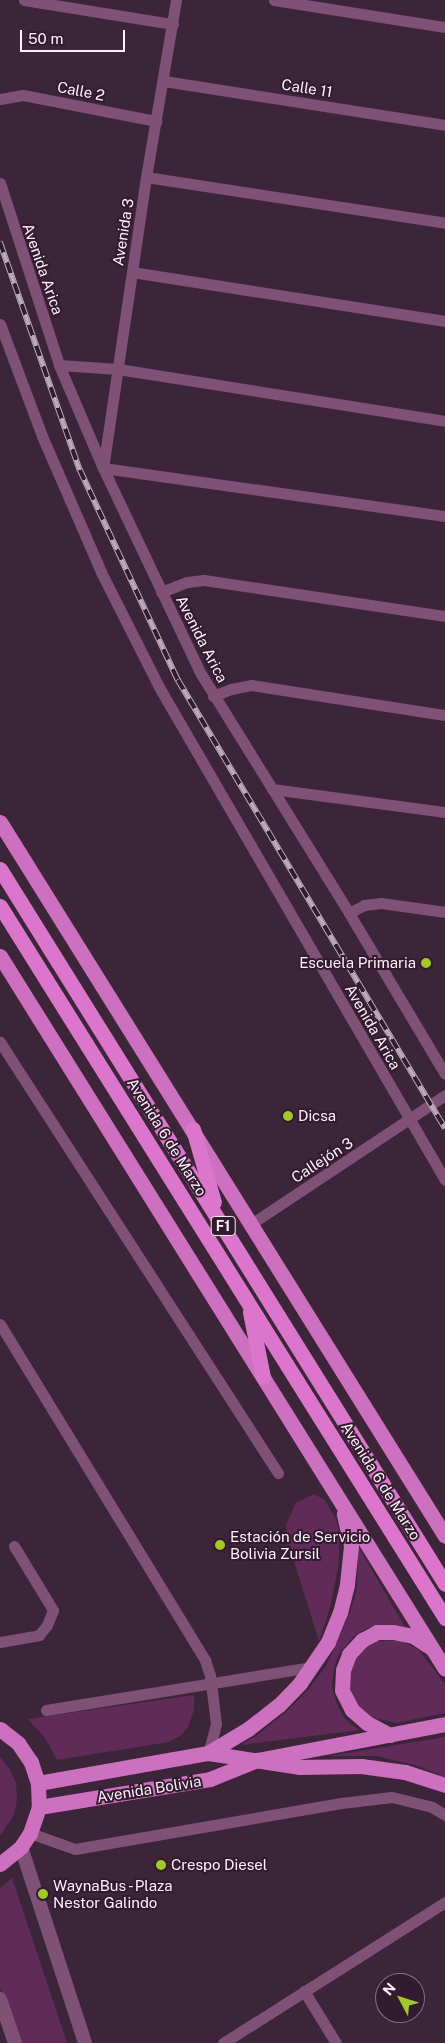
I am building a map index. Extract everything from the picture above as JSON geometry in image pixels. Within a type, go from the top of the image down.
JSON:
[{"type":"highway","name":"Avenida 6 de Marzo","points":[[0,869],[445,1584]]},
{"type":"highway","name":"Avenida 6 de Marzo","points":[[0,906],[445,1618]]},
{"type":"highway","points":[[193,1129],[219,1220]]},
{"type":"highway","points":[[248,1303],[263,1377]]},
{"type":"main road","name":"Avenida 6 de Marzo","points":[[0,822],[445,1536]]},
{"type":"main road","points":[[0,956],[445,1669]]},
{"type":"main road","points":[[208,1753],[248,1729],[279,1705],[311,1668],[328,1642],[340,1613],[347,1584],[351,1545],[347,1523],[337,1494]]},
{"type":"main road","points":[[390,1735],[367,1723],[352,1710],[342,1690],[343,1670],[349,1654],[362,1640],[377,1632],[393,1632],[413,1636],[432,1648]]},
{"type":"main road","name":"Avenida Bolivia","points":[[39,1807],[210,1778],[257,1760],[445,1724]]},
{"type":"main road","points":[[0,1729],[18,1743],[31,1762],[38,1783],[39,1807],[30,1833],[21,1847],[0,1864]]},
{"type":"main road","name":"Avenida Bolivia","points":[[38,1783],[208,1753],[257,1760]]},
{"type":"main road","points":[[257,1760],[300,1767],[361,1766],[405,1772],[445,1785]]},
{"type":"street","points":[[24,0],[173,24]]},
{"type":"street","name":"Avenida 3","points":[[103,468],[146,177],[164,81],[176,0]]},
{"type":"street","points":[[274,0],[445,27]]},
{"type":"street","name":"Calle 11","points":[[164,81],[445,125]]},
{"type":"street","name":"Calle 2","points":[[0,99],[24,95],[156,121]]},
{"type":"street","points":[[146,177],[445,223]]},
{"type":"street","name":"Avenida Arica","points":[[0,183],[59,365],[103,468],[161,592],[214,696],[349,913],[445,1074]]},
{"type":"street","points":[[132,272],[445,321]]},
{"type":"street","name":"Avenida Arica","points":[[0,324],[42,436],[93,554],[159,687],[445,1180]]},
{"type":"street","points":[[59,365],[118,369],[445,421]]},
{"type":"street","points":[[103,468],[445,516]]},
{"type":"street","points":[[161,592],[187,582],[204,580],[445,616]]},
{"type":"street","points":[[214,696],[231,689],[251,686],[445,716]]},
{"type":"street","points":[[272,789],[445,812]]},
{"type":"street","points":[[349,913],[364,905],[381,903],[445,912]]},
{"type":"street","points":[[0,1042],[278,1473]]},
{"type":"street","name":"Callejón 3","points":[[251,1224],[445,1095]]},
{"type":"street","points":[[0,1324],[205,1660],[212,1684],[216,1724],[208,1753]]},
{"type":"street","points":[[0,1642],[39,1635],[47,1626],[53,1610],[14,1546]]},
{"type":"street","points":[[46,1710],[311,1668]]},
{"type":"street","points":[[30,1833],[75,1849],[392,1796],[432,1807],[445,1815]]},
{"type":"street","points":[[21,1847],[85,2043]]},
{"type":"street","points":[[223,2043],[445,1902]]},
{"type":"street","points":[[304,1991],[336,2043]]},
{"type":"street","points":[[0,1999],[4,2021],[15,2043]]},
{"type":"shaded area","points":[[314,1494],[325,1500],[336,1519],[340,1535],[338,1567],[330,1608],[319,1641],[288,1542],[286,1525],[296,1503]]},
{"type":"shaded area","points":[[358,1546],[405,1627],[377,1626],[367,1628],[353,1637],[339,1654],[334,1667],[332,1686],[336,1702],[343,1716],[350,1724],[360,1730],[241,1745],[256,1736],[286,1712],[308,1690],[326,1666],[350,1613],[357,1588]]},
{"type":"shaded area","points":[[399,1640],[418,1649],[445,1684],[445,1713],[396,1723],[371,1717],[356,1704],[350,1688],[349,1674],[355,1659],[364,1647],[375,1641]]},
{"type":"shaded area","points":[[194,1695],[194,1710],[188,1727],[180,1736],[169,1742],[57,1760],[45,1738],[28,1719]]},
{"type":"shaded area","points":[[445,1737],[445,1777],[421,1767],[377,1756],[329,1756]]},
{"type":"shaded area","points":[[0,1757],[9,1768],[16,1783],[17,1799],[14,1815],[0,1836]]},
{"type":"shaded area","points":[[12,1878],[67,2043],[18,2043],[0,1988],[0,1888]]},
{"type":"railway","points":[[0,242],[80,470],[178,680],[445,1128]]},
{"type":"place","name":"Escuela Primaria","points":[[426,963]]},
{"type":"place","name":"Dicsa","points":[[288,1116]]},
{"type":"place","name":"Estación de Servicio Bolivia Zursil","points":[[220,1545]]},
{"type":"place","name":"Crespo Diesel","points":[[161,1865]]},
{"type":"place","name":"WaynaBus - Plaza Nestor Galindo","points":[[43,1894]]}]
